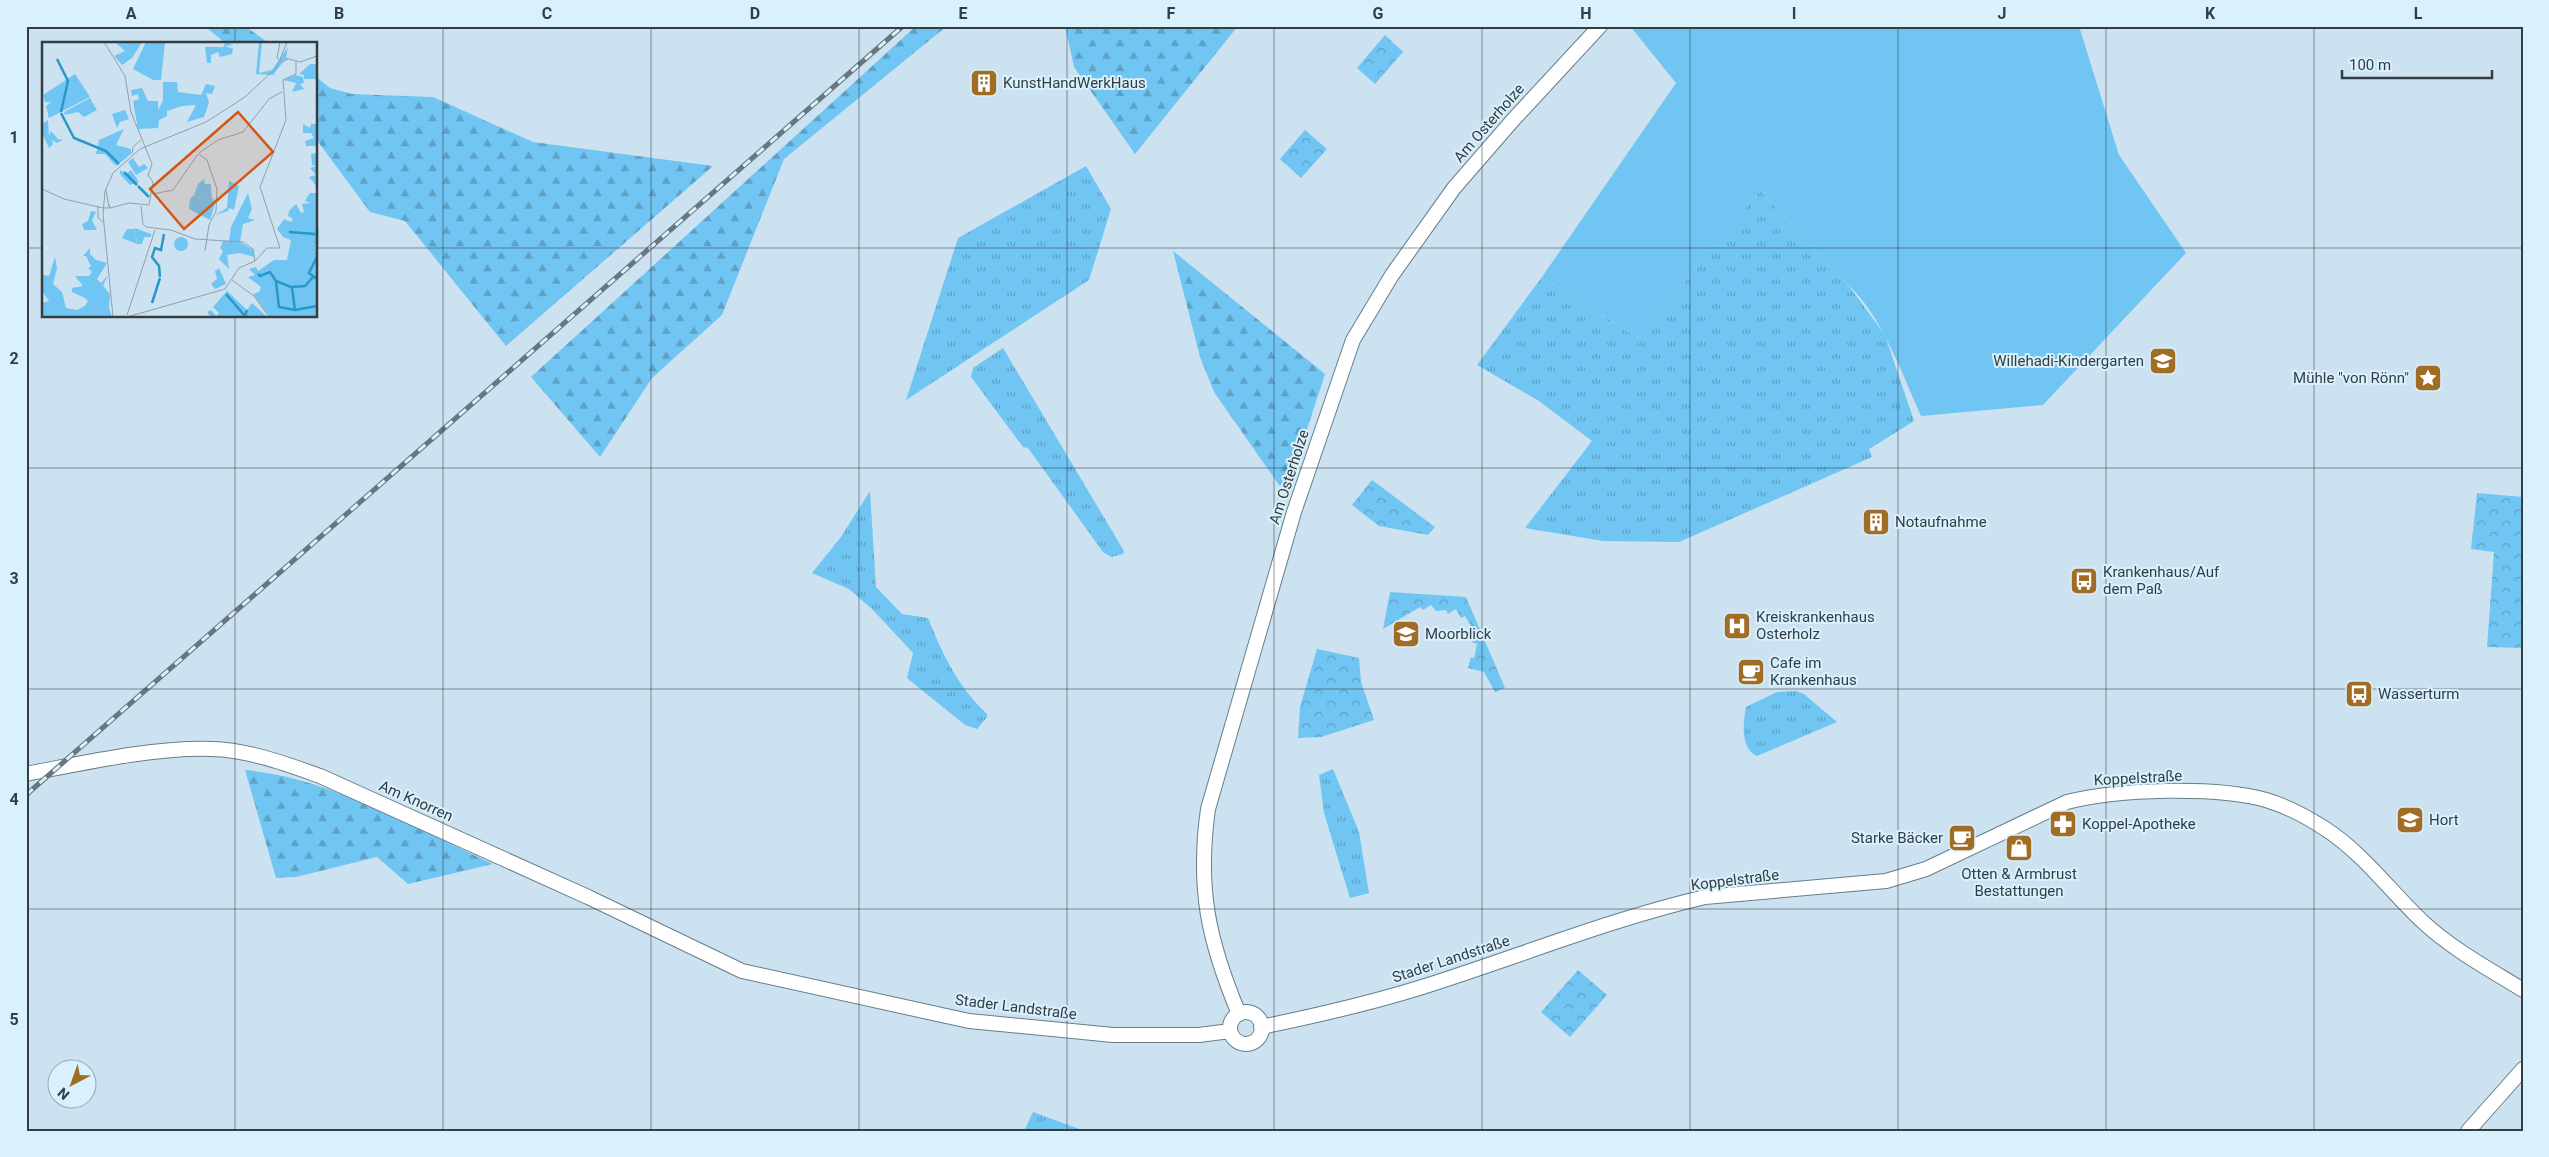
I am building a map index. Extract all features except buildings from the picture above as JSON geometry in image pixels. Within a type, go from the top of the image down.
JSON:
[{"type":"street","name":"Am Osterholze","points":[[1239,1014],[1219,964],[1207,914],[1203,847],[1208,809],[1294,512],[1342,367],[1366,315],[1454,188],[1513,120],[1600,26]]},
{"type":"street","name":"Am Knorren","points":[[26,774],[176,749],[214,749],[282,762],[320,776],[588,896],[742,971]]},
{"type":"street","name":"Koppelstraße","points":[[1648,911],[1704,898],[1886,881],[1926,869],[2053,808],[2091,796],[2123,793],[2214,793],[2267,800],[2297,813],[2325,829],[2358,856],[2424,923],[2457,949],[2523,990]]},
{"type":"street","name":"Stader Landstraße","points":[[1261,1027],[1343,1010],[1411,990],[1648,911]]},
{"type":"street","name":"Stader Landstraße","points":[[742,971],[969,1020],[1113,1035],[1199,1035],[1230,1031]]},
{"type":"street","points":[[1239,1014],[1253,1014],[1261,1027],[1258,1038],[1248,1044],[1236,1041],[1230,1031],[1231,1022],[1239,1014]]},
{"type":"street","points":[[2468,1131],[2523,1069]]},
{"type":"green space","points":[[205,26],[245,26],[267,42],[224,42]]},
{"type":"green space","points":[[916,26],[947,26],[784,159],[722,315],[652,378],[600,457],[531,377]]},
{"type":"green space","points":[[1065,26],[1238,26],[1135,154],[1074,67]]},
{"type":"green space","points":[[1630,26],[2079,26],[2119,155],[2186,253],[2043,405],[1921,416],[1888,342],[1867,306],[1760,190],[1639,338],[1542,277],[1676,83]]},
{"type":"green space","points":[[1385,35],[1403,52],[1375,84],[1357,68]]},
{"type":"green space","points":[[318,79],[330,88],[352,94],[433,97],[533,142],[713,166],[506,346],[405,221],[370,212],[318,142]]},
{"type":"green space","points":[[1305,130],[1327,149],[1301,178],[1280,159]]},
{"type":"green space","points":[[1086,166],[1111,209],[1089,280],[906,400],[958,238]]},
{"type":"green space","points":[[1760,190],[1849,286],[1885,335],[1914,421],[1869,449],[1872,457],[1679,542],[1603,541],[1525,528],[1592,441],[1539,401],[1477,365],[1542,277],[1639,338]]},
{"type":"green space","points":[[1173,251],[1325,374],[1293,472],[1286,485],[1279,485],[1214,392],[1200,357]]},
{"type":"green space","points":[[1003,348],[1124,551],[1123,554],[1111,557],[1103,552],[1028,448],[1023,447],[971,377],[973,368]]},
{"type":"green space","points":[[1372,480],[1435,527],[1428,535],[1379,526],[1352,505]]},
{"type":"green space","points":[[870,491],[876,587],[902,614],[928,618],[939,644],[959,681],[987,714],[987,717],[977,729],[965,725],[907,678],[913,653],[873,610],[849,589],[812,573],[841,537]]},
{"type":"green space","points":[[2477,493],[2523,497],[2523,648],[2487,647],[2494,552],[2471,549]]},
{"type":"green space","points":[[1390,592],[1466,597],[1505,688],[1495,692],[1484,672],[1468,668],[1471,657],[1474,658],[1477,644],[1472,642],[1473,629],[1465,616],[1461,618],[1456,609],[1448,614],[1446,610],[1436,611],[1431,605],[1423,610],[1420,607],[1383,629]]},
{"type":"green space","points":[[1317,649],[1359,658],[1361,682],[1374,720],[1321,737],[1298,738],[1300,707]]},
{"type":"green space","points":[[1796,691],[1804,694],[1837,722],[1757,756],[1745,741],[1744,720],[1746,707],[1777,692]]},
{"type":"green space","points":[[1333,769],[1359,832],[1369,893],[1350,898],[1324,813],[1319,775]]},
{"type":"green space","points":[[245,770],[309,783],[341,794],[372,806],[493,864],[408,884],[377,857],[296,877],[276,878]]},
{"type":"green space","points":[[1578,970],[1607,995],[1570,1037],[1541,1012]]},
{"type":"green space","points":[[1033,1112],[1082,1130],[1024,1131]]},
{"type":"railway","points":[[26,795],[903,26]]},
{"type":"place","name":"KunstHandWerkHaus","points":[[984,83]]},
{"type":"place","name":"Willehadi-Kindergarten","points":[[2163,361]]},
{"type":"place","name":"Mühle \"von Rönn\"","points":[[2428,378]]},
{"type":"place","name":"Notaufnahme","points":[[1876,522]]},
{"type":"place","name":"Krankenhaus/Auf dem Paß","points":[[2084,581]]},
{"type":"place","name":"Kreiskrankenhaus Osterholz","points":[[1737,626]]},
{"type":"place","name":"Moorblick","points":[[1406,634]]},
{"type":"place","name":"Cafe im Krankenhaus","points":[[1751,672]]},
{"type":"place","name":"Wasserturm","points":[[2359,694]]},
{"type":"place","name":"Hort","points":[[2410,820]]},
{"type":"place","name":"Koppel-Apotheke","points":[[2063,824]]},
{"type":"place","name":"Starke Bäcker","points":[[1962,838]]},
{"type":"place","name":"Otten & Armbrust Bestattungen","points":[[2019,848]]}]
